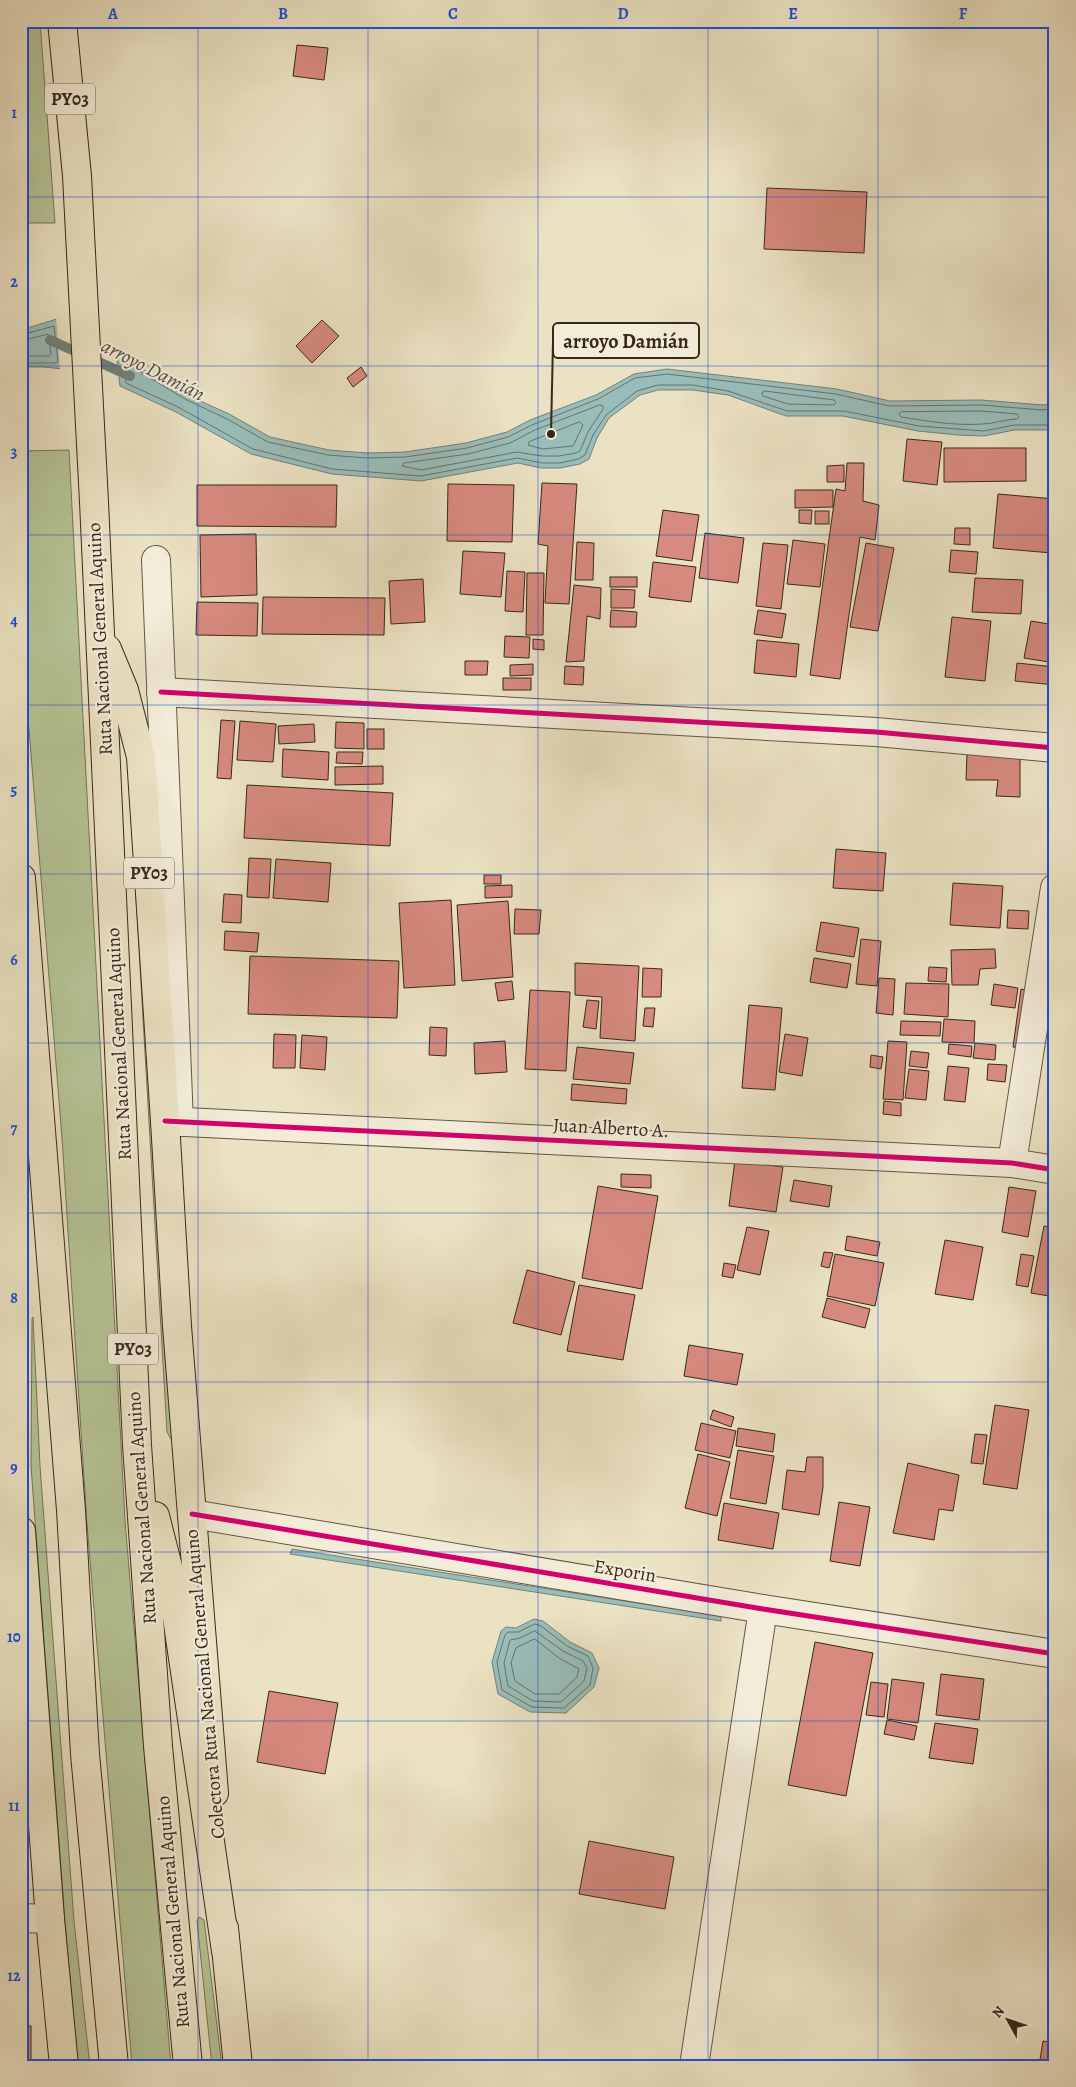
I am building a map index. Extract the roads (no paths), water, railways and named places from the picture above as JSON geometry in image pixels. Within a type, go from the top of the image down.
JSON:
[{"type":"main road","name":"Ruta Nacional General Aquino","points":[[62,21],[77,176],[94,502],[137,1445],[159,1756],[188,2066]]},
{"type":"main road","name":"PY03","points":[[99,631],[124,690],[141,757],[172,1122]]},
{"type":"main road","points":[[21,878],[71,1510],[85,1754],[114,2066]]},
{"type":"main road","name":"Colectora Ruta Nacional General Aquino","points":[[172,1122],[177,1326],[226,1951],[238,2066]]},
{"type":"main road","points":[[137,1445],[172,1584],[226,1951]]},
{"type":"main road","points":[[21,1531],[50,1919],[64,2066]]},
{"type":"street","points":[[156,560],[172,1122]]},
{"type":"street","points":[[161,692],[876,732],[1055,748]]},
{"type":"street","points":[[1012,1163],[1055,888]]},
{"type":"street","name":"Juan Alberto A.","points":[[172,1122],[1012,1163],[1055,1170]]},
{"type":"street","name":"Exporin","points":[[192,1514],[763,1609],[1055,1654]]},
{"type":"street","points":[[694,2066],[763,1609]]},
{"type":"street","points":[[21,1918],[50,1919]]},
{"type":"water","points":[[60,318],[64,369],[21,367],[21,330]]},
{"type":"water","points":[[116,351],[187,395],[229,414],[270,437],[329,450],[367,453],[405,452],[466,443],[507,432],[530,420],[596,395],[634,374],[667,369],[837,389],[890,401],[981,400],[1043,405],[1055,403],[1055,433],[1049,430],[1014,430],[984,436],[918,431],[843,416],[786,416],[728,395],[693,390],[658,390],[640,395],[609,418],[597,438],[589,459],[580,464],[560,468],[541,468],[518,463],[421,481],[332,474],[251,454],[176,412],[120,386]]},
{"type":"water","points":[[292,1549],[721,1616],[721,1621],[290,1554]]},
{"type":"water","points":[[534,1619],[543,1621],[570,1642],[592,1653],[599,1668],[594,1687],[566,1713],[530,1712],[498,1694],[492,1662],[501,1631],[506,1627],[516,1628]]},
{"type":"waterway","name":"arroyo Damián","points":[[50,340],[130,376]]},
{"type":"place","name":"arroyo Damián","points":[[551,434]]}]
